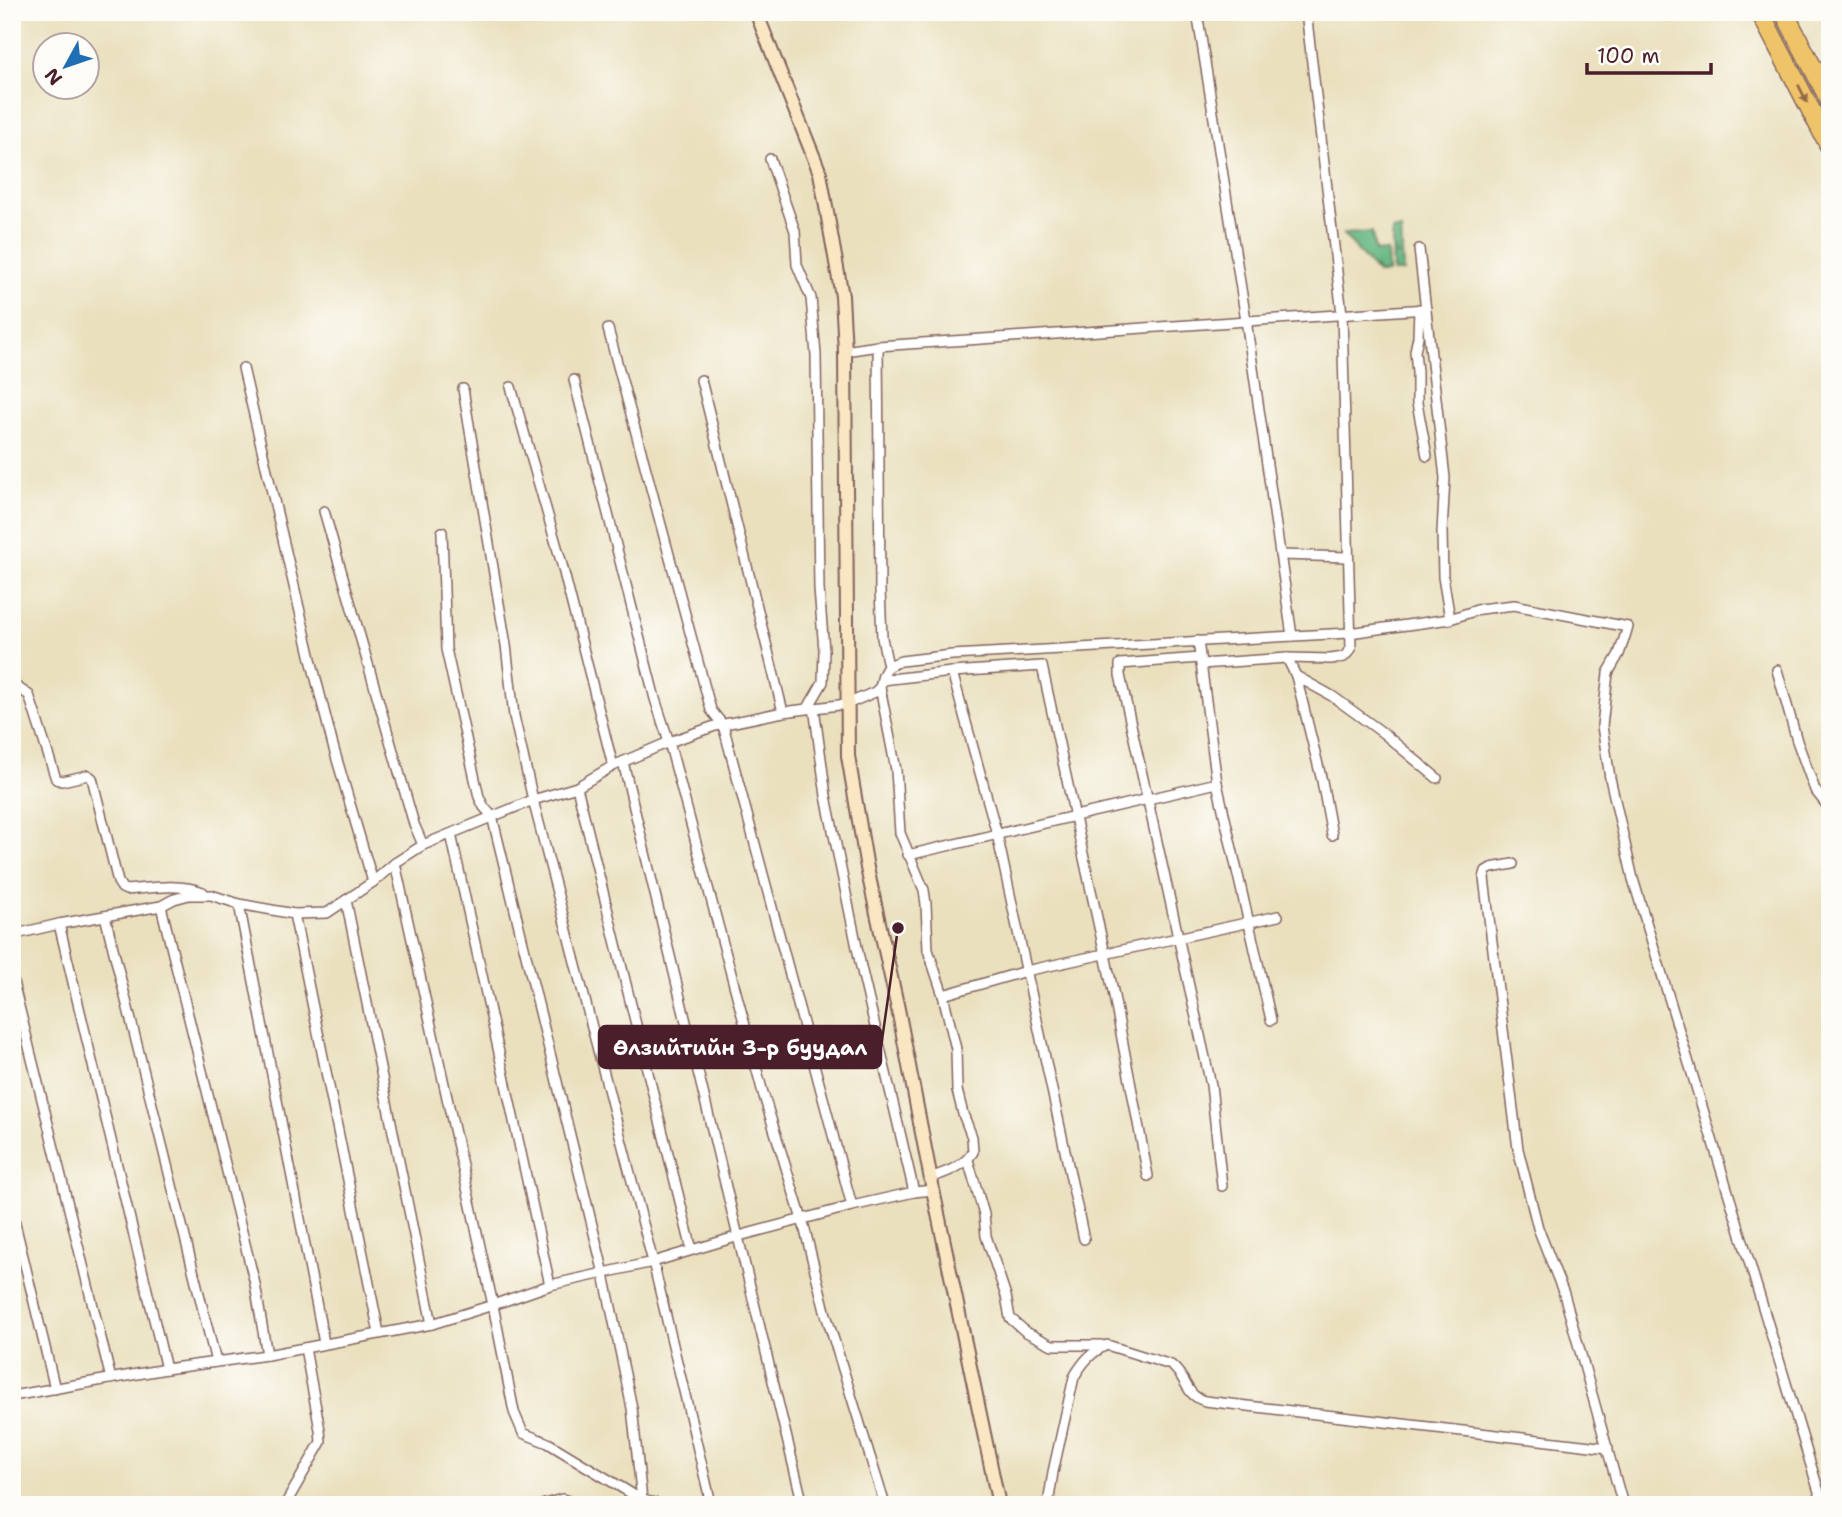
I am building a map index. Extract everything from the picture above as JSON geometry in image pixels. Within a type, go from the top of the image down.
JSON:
[{"type":"highway","points":[[1760,12],[1830,146]]},
{"type":"highway","points":[[1784,12],[1830,101]]},
{"type":"main road","points":[[756,12],[820,173],[842,296],[845,351],[848,756],[866,868],[898,1009],[931,1184],[999,1505]]},
{"type":"street","points":[[1197,12],[1292,636]]},
{"type":"street","points":[[1222,1186],[1211,1085],[1120,675],[1120,664],[1331,659],[1344,657],[1351,649],[1342,314],[1306,12]]},
{"type":"street","points":[[770,159],[794,231],[797,265],[811,298],[816,355],[819,589],[824,650],[823,682],[811,707],[826,796],[862,967],[914,1192]]},
{"type":"street","points":[[1419,249],[1422,309],[1445,478],[1443,577],[1450,619]]},
{"type":"street","points":[[845,351],[878,346],[1422,309]]},
{"type":"street","points":[[1422,309],[1415,351],[1417,403],[1424,455],[1443,468]]},
{"type":"street","points":[[608,329],[712,710],[723,724],[852,1206]]},
{"type":"street","points":[[12,1396],[166,1369],[267,1355],[432,1324],[550,1285],[653,1262],[739,1236],[914,1192],[968,1160],[974,1152],[957,1090],[956,1048],[928,950],[924,890],[900,833],[896,770],[881,684],[888,666],[882,638],[880,590],[878,346]]},
{"type":"street","points":[[243,368],[312,663],[373,882]]},
{"type":"street","points":[[574,380],[652,686],[763,1093],[825,1311],[885,1505]]},
{"type":"street","points":[[701,380],[783,712]]},
{"type":"street","points":[[512,387],[561,561],[613,766]]},
{"type":"street","points":[[463,389],[506,645],[514,716],[709,1494],[704,1505]]},
{"type":"street","points":[[324,511],[414,824],[423,845]]},
{"type":"street","points":[[442,532],[446,649],[479,797],[492,816],[604,1274],[632,1408],[642,1500]]},
{"type":"street","points":[[1280,555],[1348,557]]},
{"type":"street","points":[[888,666],[952,655],[1349,633],[1450,619],[1480,609],[1514,605],[1628,627],[1619,654],[1608,673],[1602,726],[1616,803],[1633,879],[1824,1505]]},
{"type":"street","points":[[1198,641],[1217,783],[1271,1020]]},
{"type":"street","points":[[1287,658],[1296,676],[1322,781],[1332,835]]},
{"type":"street","points":[[12,684],[29,695],[56,779],[62,781],[88,775],[92,778],[118,882],[122,888],[195,889],[239,904],[294,914],[327,913],[423,845],[533,800],[577,787],[613,766],[669,742],[723,724],[811,707],[847,704],[875,692],[881,684],[952,672],[1042,666],[1076,815],[1149,1176]]},
{"type":"street","points":[[1777,670],[1797,741],[1815,790],[1830,809]]},
{"type":"street","points":[[952,672],[997,834],[1084,1239]]},
{"type":"street","points":[[1296,676],[1332,696],[1383,733],[1437,778]]},
{"type":"street","points":[[623,762],[803,1505]]},
{"type":"street","points":[[908,855],[1217,783]]},
{"type":"street","points":[[577,787],[692,1250]]},
{"type":"street","points":[[451,834],[550,1285]]},
{"type":"street","points":[[395,863],[514,1412],[523,1433],[548,1443],[642,1500],[663,1505]]},
{"type":"street","points":[[1513,864],[1491,868],[1486,871],[1484,878],[1518,1149],[1538,1228],[1564,1294],[1623,1505]]},
{"type":"street","points":[[12,935],[161,906],[189,895],[211,895]]},
{"type":"street","points":[[346,900],[432,1324]]},
{"type":"street","points":[[239,904],[324,1343]]},
{"type":"street","points":[[161,906],[255,1284],[267,1355]]},
{"type":"street","points":[[294,914],[379,1333]]},
{"type":"street","points":[[105,916],[216,1362]]},
{"type":"street","points":[[943,995],[1026,971],[1278,916]]},
{"type":"street","points":[[59,924],[166,1369]]},
{"type":"street","points":[[12,978],[111,1378]]},
{"type":"street","points":[[968,1160],[984,1214],[986,1236],[1006,1296],[1010,1318],[1026,1332],[1052,1345],[1107,1345],[1171,1365],[1180,1372],[1195,1398],[1205,1401],[1608,1448]]},
{"type":"street","points":[[12,1212],[55,1389]]},
{"type":"street","points":[[1048,1505],[1074,1377],[1093,1351],[1107,1345]]},
{"type":"street","points":[[285,1505],[321,1442],[305,1348]]},
{"type":"street","points":[[543,1505],[562,1499],[581,1505]]},
{"type":"green space","points":[[1401,230],[1403,272],[1393,272],[1392,231]]},
{"type":"green space","points":[[1372,232],[1375,252],[1387,251],[1388,273],[1377,273],[1343,234]]},
{"type":"place","name":"Өлзийтийн 3-р буудал","points":[[898,928]]}]
